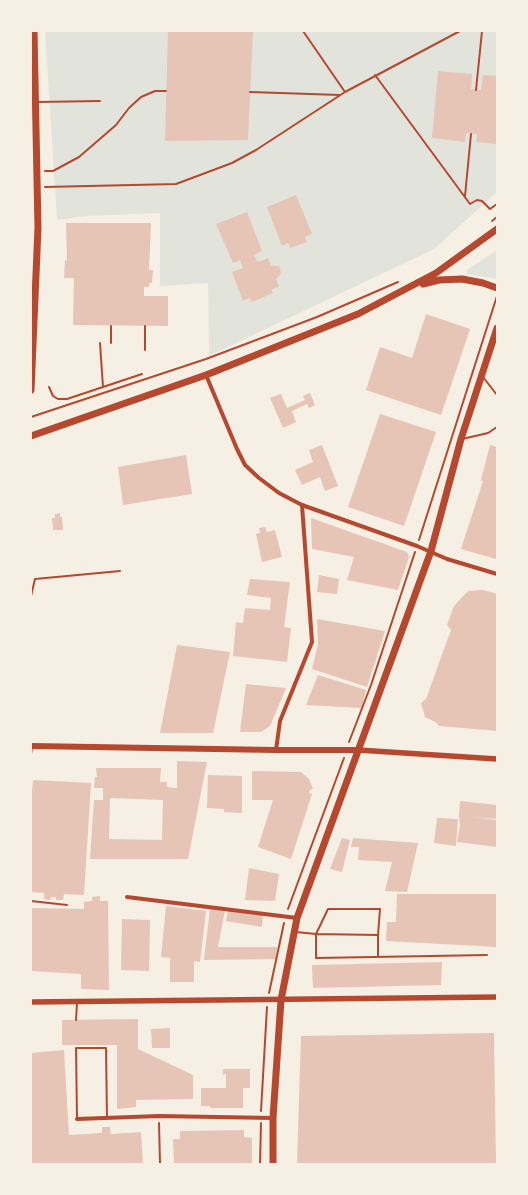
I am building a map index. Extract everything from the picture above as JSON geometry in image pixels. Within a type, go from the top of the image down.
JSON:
[{"type":"main road","points":[[31,390],[38,228],[38,171],[33,102],[34,31]]},
{"type":"main road","points":[[31,436],[206,375],[358,314],[436,273],[497,229]]},
{"type":"main road","points":[[402,292],[429,282],[451,279],[472,280],[497,288]]},
{"type":"main road","points":[[273,1164],[273,1118],[281,1000],[297,918],[431,552],[461,439],[497,328]]},
{"type":"main road","points":[[31,746],[358,750]]},
{"type":"street","points":[[206,375],[237,449],[245,464],[274,490],[302,505],[447,559],[497,574]]},
{"type":"street","points":[[276,750],[280,721],[312,642],[302,505]]},
{"type":"street","points":[[358,750],[497,760]]},
{"type":"street","points":[[127,897],[297,918]]},
{"type":"street","points":[[31,1002],[77,1000],[281,1000],[497,997]]},
{"type":"street","points":[[77,1119],[159,1116],[273,1118]]},
{"type":"lane","points":[[33,102],[100,101]]},
{"type":"lane","points":[[482,376],[497,395]]},
{"type":"lane","points":[[461,439],[488,433],[497,427]]},
{"type":"lane","points":[[31,746],[31,754]]},
{"type":"lane","points":[[31,901],[67,906]]},
{"type":"lane","points":[[378,957],[380,909],[328,909],[316,934],[316,958],[487,956]]},
{"type":"lane","points":[[294,932],[316,934],[378,935]]},
{"type":"lane","points":[[76,1020],[77,1000]]},
{"type":"lane","points":[[76,1045],[77,1119]]},
{"type":"lane","points":[[76,1048],[106,1048],[107,1118]]},
{"type":"path","points":[[303,31],[345,92]]},
{"type":"path","points":[[48,187],[176,184],[232,163],[345,92],[460,31]]},
{"type":"path","points":[[476,90],[482,31]]},
{"type":"path","points":[[375,75],[470,204],[477,200],[482,201],[490,209],[497,204]]},
{"type":"path","points":[[38,171],[53,171],[79,157],[116,125],[129,108],[141,97],[155,91],[166,91]]},
{"type":"path","points":[[250,92],[340,95]]},
{"type":"path","points":[[464,196],[471,134]]},
{"type":"path","points":[[487,226],[497,217]]},
{"type":"path","points":[[31,417],[206,359],[324,314],[400,281]]},
{"type":"path","points":[[111,326],[111,343]]},
{"type":"path","points":[[145,326],[145,350]]},
{"type":"path","points":[[100,343],[103,387]]},
{"type":"path","points":[[49,386],[53,396],[58,399],[67,398],[142,374]]},
{"type":"path","points":[[31,596],[35,579],[120,571]]},
{"type":"path","points":[[159,1116],[160,1164]]},
{"type":"shaded area","points":[[45,31],[497,31],[497,192],[434,249],[209,356],[208,283],[160,286],[160,213],[86,216],[57,220]]},
{"type":"shaded area","points":[[497,250],[497,279],[467,274],[467,270]]},
{"type":"building","points":[[168,31],[253,31],[248,140],[165,141]]},
{"type":"building","points":[[438,71],[472,74],[471,89],[481,90],[483,75],[497,76],[497,144],[476,142],[477,134],[466,133],[465,142],[432,138]]},
{"type":"building","points":[[296,195],[312,234],[305,237],[307,242],[290,248],[288,243],[282,246],[267,207]]},
{"type":"building","points":[[247,212],[262,251],[254,255],[258,262],[268,258],[271,266],[279,266],[281,273],[276,279],[279,286],[271,290],[273,293],[252,302],[250,298],[243,301],[232,272],[243,268],[240,260],[233,263],[216,224]]},
{"type":"building","points":[[66,223],[151,223],[149,270],[153,270],[152,283],[149,283],[149,287],[144,287],[144,296],[168,296],[168,326],[73,325],[74,278],[64,278],[65,260],[67,261]]},
{"type":"building","points":[[426,314],[470,329],[441,415],[366,390],[380,347],[412,358]]},
{"type":"building","points":[[310,393],[315,405],[309,408],[307,404],[292,411],[296,422],[283,428],[270,398],[281,394],[287,408],[305,400],[303,396]]},
{"type":"building","points":[[380,414],[436,432],[404,526],[348,507]]},
{"type":"building","points":[[322,445],[338,486],[325,491],[320,477],[302,485],[295,470],[313,462],[309,450]]},
{"type":"building","points":[[490,445],[497,447],[496,559],[461,549],[483,481],[481,480]]},
{"type":"building","points":[[186,455],[192,494],[123,505],[118,467]]},
{"type":"building","points":[[60,513],[60,517],[62,517],[63,530],[53,530],[52,518],[55,518],[55,514]]},
{"type":"building","points":[[311,518],[407,552],[409,557],[398,590],[347,580],[354,557],[312,549]]},
{"type":"building","points":[[265,527],[267,532],[275,530],[282,557],[262,562],[256,534],[260,533],[259,528]]},
{"type":"building","points":[[319,575],[339,579],[337,594],[317,592]]},
{"type":"building","points":[[250,579],[290,582],[284,627],[291,628],[287,662],[233,656],[236,622],[243,623],[245,608],[270,610],[271,598],[247,595]]},
{"type":"building","points":[[483,590],[497,594],[497,731],[439,726],[437,723],[425,717],[421,703],[426,699],[451,630],[447,625],[454,606],[468,591]]},
{"type":"building","points":[[317,619],[385,631],[367,687],[312,669],[318,644]]},
{"type":"building","points":[[177,645],[230,652],[213,733],[160,733]]},
{"type":"building","points":[[318,675],[366,690],[362,708],[306,705]]},
{"type":"building","points":[[246,684],[286,688],[270,726],[261,732],[240,732]]},
{"type":"building","points":[[177,761],[207,762],[188,859],[90,859],[94,800],[103,800],[103,788],[94,788],[95,777],[97,777],[96,768],[161,768],[160,782],[167,782],[167,787],[177,788]],"holes":[[[110,798],[163,800],[162,840],[109,839]]]},
{"type":"building","points":[[252,771],[301,772],[309,779],[313,789],[310,790],[309,793],[312,794],[291,859],[258,847],[273,800],[252,800]]},
{"type":"building","points":[[208,775],[242,776],[242,813],[224,812],[224,809],[207,808]]},
{"type":"building","points":[[33,780],[91,783],[84,895],[64,894],[63,900],[56,900],[56,897],[51,897],[50,900],[44,899],[44,893],[31,892],[31,806]]},
{"type":"building","points":[[460,801],[497,805],[497,819],[469,817],[497,820],[497,847],[457,842],[460,825]]},
{"type":"building","points":[[437,818],[458,819],[456,846],[434,843]]},
{"type":"building","points":[[342,838],[350,840],[342,872],[330,869]]},
{"type":"building","points":[[353,838],[418,843],[407,892],[385,891],[392,862],[358,860],[359,847],[351,847]]},
{"type":"building","points":[[249,868],[279,874],[275,901],[245,900]]},
{"type":"building","points":[[397,894],[497,894],[497,947],[386,941],[387,922],[396,922]]},
{"type":"building","points":[[100,896],[100,901],[108,901],[109,990],[81,989],[81,974],[31,971],[31,908],[84,909],[84,902],[92,901],[92,897]]},
{"type":"building","points":[[166,906],[206,911],[200,962],[194,961],[194,982],[170,982],[170,958],[161,957]]},
{"type":"building","points":[[210,909],[225,910],[218,947],[277,947],[276,959],[204,960]]},
{"type":"building","points":[[228,910],[263,915],[262,927],[226,921]]},
{"type":"building","points":[[122,919],[150,920],[149,971],[121,970]]},
{"type":"building","points":[[442,962],[441,985],[313,988],[312,965]]},
{"type":"building","points":[[138,1019],[138,1049],[193,1075],[193,1099],[136,1100],[136,1107],[117,1109],[117,1045],[62,1045],[62,1020]]},
{"type":"building","points":[[170,1028],[170,1048],[152,1048],[151,1029]]},
{"type":"building","points":[[494,1033],[496,1164],[297,1164],[301,1036]]},
{"type":"building","points":[[64,1050],[69,1135],[102,1133],[102,1127],[110,1127],[111,1134],[141,1132],[143,1164],[31,1164],[31,1053]]},
{"type":"building","points":[[223,1069],[250,1069],[250,1088],[243,1088],[243,1108],[210,1108],[210,1106],[201,1106],[201,1088],[226,1088],[226,1074],[223,1075]]},
{"type":"building","points":[[244,1130],[244,1137],[252,1138],[252,1164],[174,1164],[173,1139],[180,1139],[180,1131]]}]
